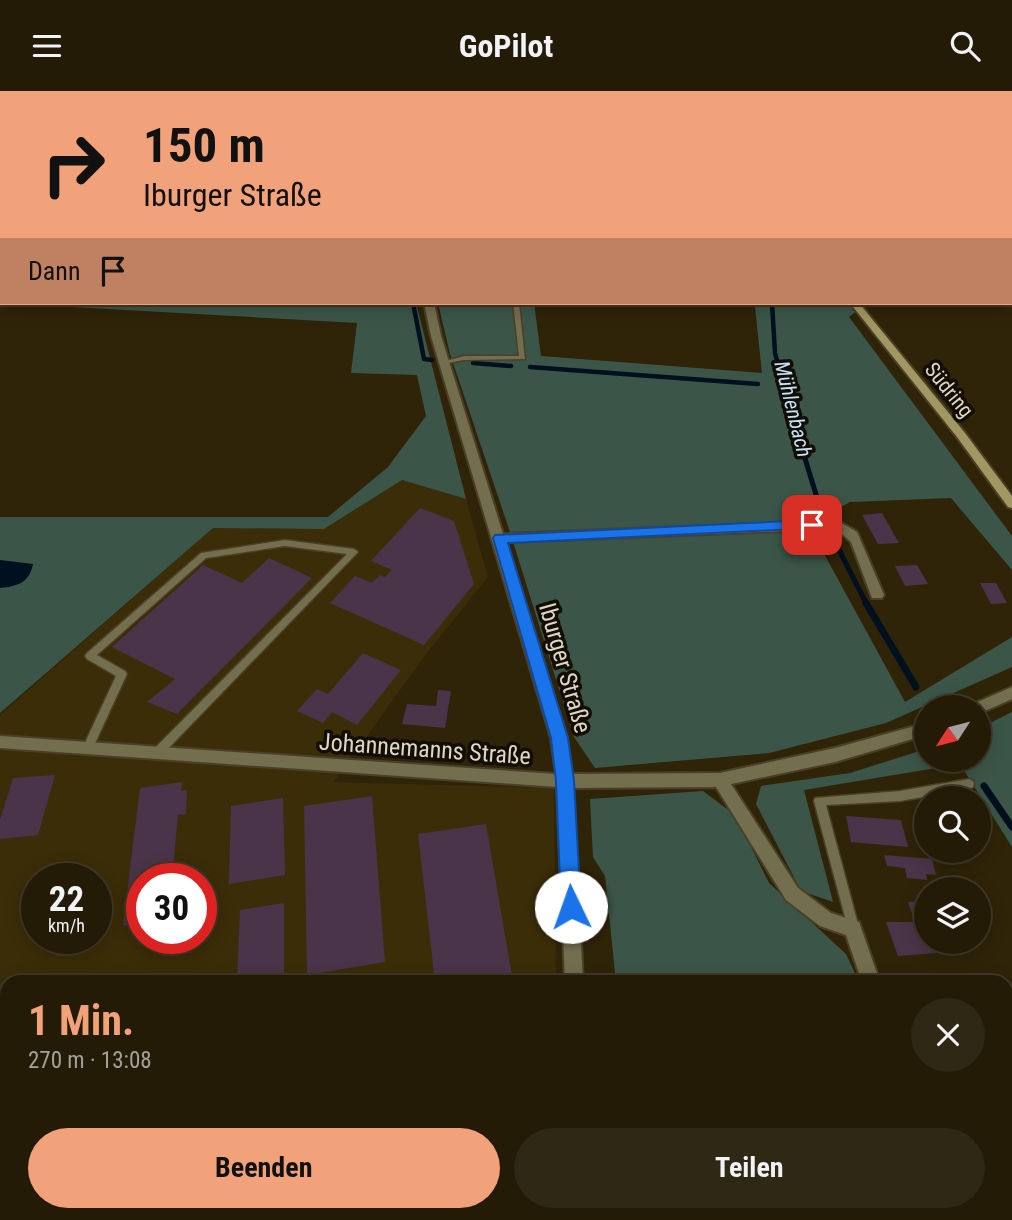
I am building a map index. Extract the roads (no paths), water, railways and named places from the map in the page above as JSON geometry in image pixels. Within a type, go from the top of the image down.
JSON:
[{"type":"main road","name":"Südring","points":[[856,305],[961,435],[1012,503]]},
{"type":"street","name":"Iburger Straße","points":[[430,305],[559,738],[565,781],[575,975]]},
{"type":"street","points":[[500,538],[838,525],[858,542],[877,595]]},
{"type":"street","points":[[991,702],[1012,693]]},
{"type":"street","name":"Johannemanns Straße","points":[[0,742],[565,781],[720,780],[835,755],[914,732]]},
{"type":"street","points":[[720,780],[792,894],[827,920],[853,928],[869,975]]},
{"type":"lane","points":[[445,363],[464,358],[523,358],[516,305]]},
{"type":"lane","points":[[87,749],[122,674],[90,656],[204,555],[285,543],[354,552],[156,754]]},
{"type":"lane","points":[[853,928],[819,801],[900,796],[969,784]]},
{"type":"water","points":[[0,560],[33,564],[29,575],[22,582],[0,588]]},
{"type":"waterway","points":[[413,305],[424,359],[432,360]]},
{"type":"waterway","name":"Mühlenbach","points":[[772,305],[775,353],[785,391]]},
{"type":"waterway","points":[[473,363],[511,366]]},
{"type":"waterway","points":[[530,367],[758,384]]},
{"type":"waterway","name":"Mühlenbach","points":[[784,390],[822,514]]},
{"type":"waterway","name":"Mühlenbach","points":[[831,534],[867,605]]},
{"type":"waterway","name":"Mühlenbach","points":[[866,603],[916,687]]},
{"type":"waterway","name":"Mühlenbach","points":[[991,796],[1012,827]]}]
